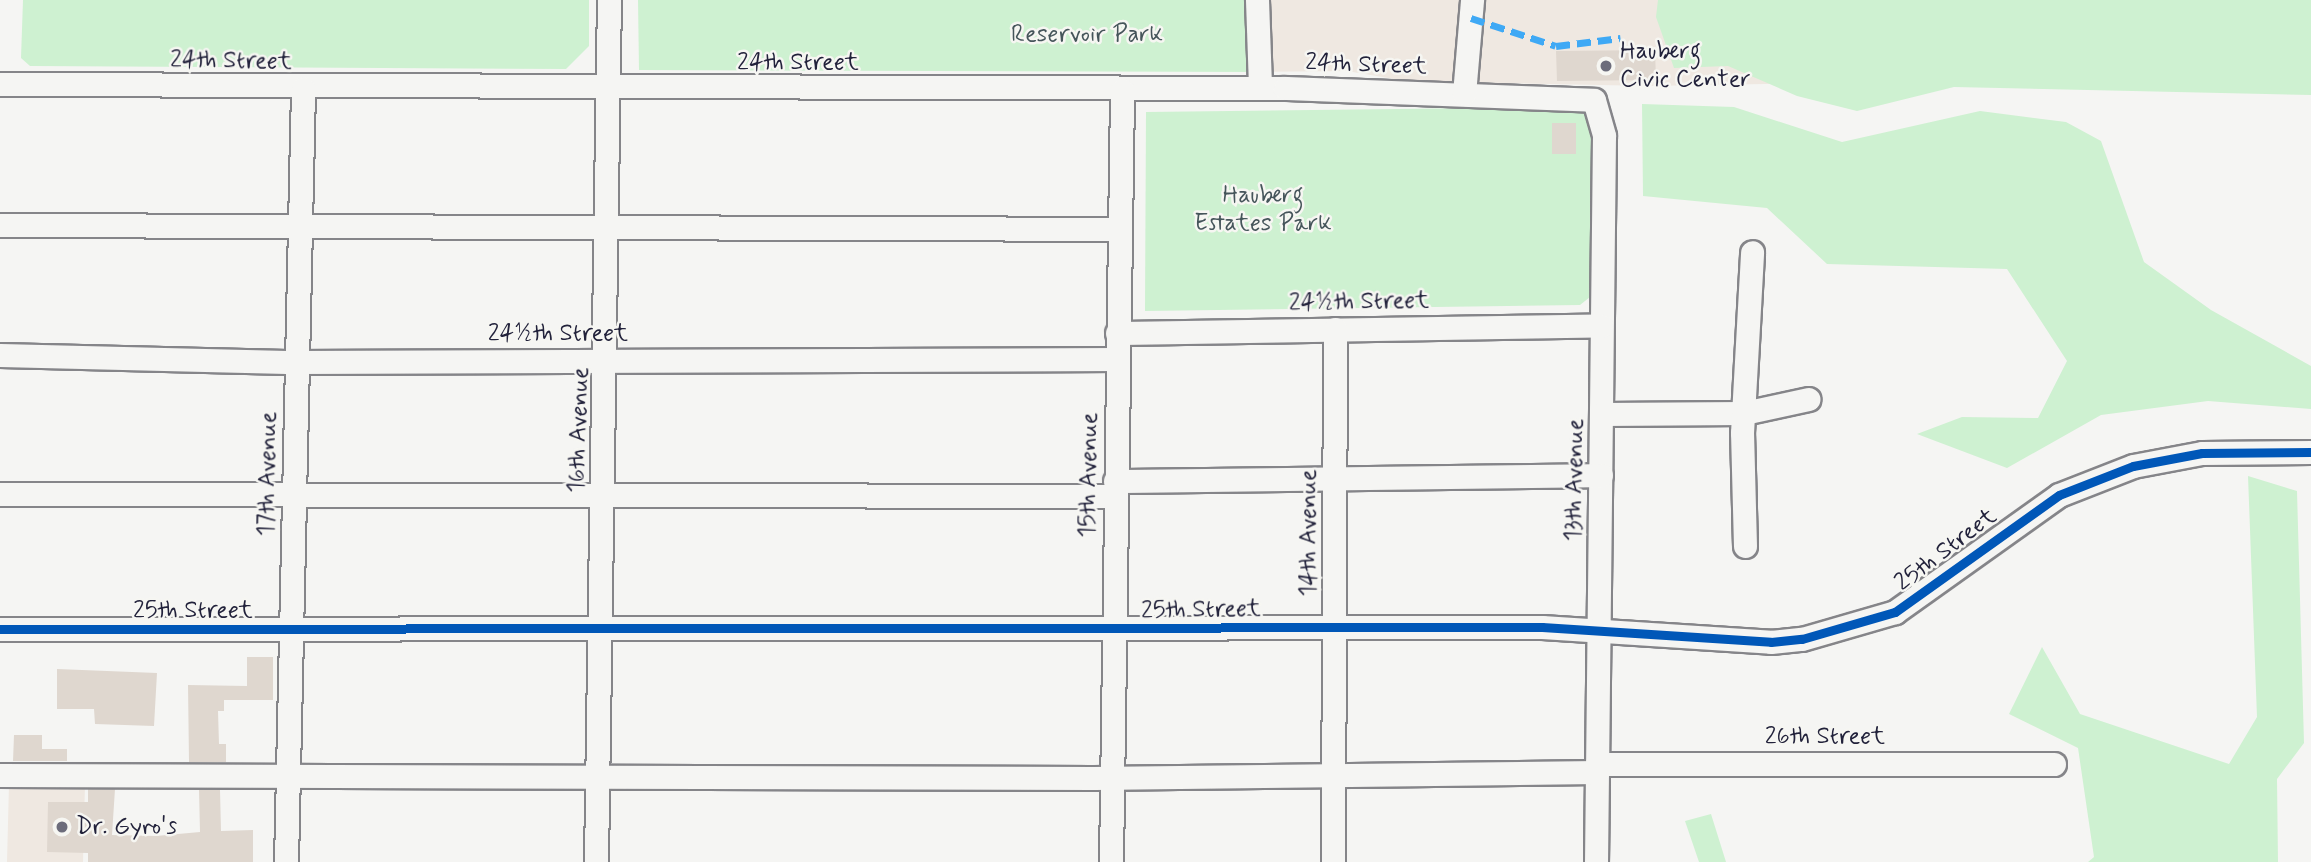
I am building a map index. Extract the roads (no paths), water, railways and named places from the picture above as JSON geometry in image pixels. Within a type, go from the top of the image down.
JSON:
[{"type":"street","name":"16th Avenue","points":[[596,862],[607,360],[609,0]]},
{"type":"street","points":[[1257,0],[1260,88]]},
{"type":"street","points":[[1464,94],[1472,0]]},
{"type":"street","name":"24th Street","points":[[0,84],[609,89],[1260,88],[1594,100]]},
{"type":"street","name":"17th Avenue","points":[[286,862],[303,88]]},
{"type":"street","name":"15th Avenue","points":[[1111,862],[1116,359],[1122,90]]},
{"type":"street","name":"13th Avenue","points":[[1594,100],[1604,136],[1596,862]]},
{"type":"street","points":[[0,225],[1118,229]]},
{"type":"street","points":[[1745,546],[1744,414],[1752,252]]},
{"type":"street","name":"24½th Street","points":[[1117,333],[1601,325]]},
{"type":"street","name":"14th Avenue","points":[[1333,862],[1336,628],[1335,329]]},
{"type":"street","name":"24½th Street","points":[[0,355],[297,362],[1116,359]]},
{"type":"street","points":[[1601,414],[1744,414],[1809,399]]},
{"type":"street","name":"25th Street","points":[[0,629],[600,631],[1599,628],[1723,642],[1802,639],[1895,612],[2020,519],[2096,479],[2202,453],[2311,452]]},
{"type":"street","points":[[0,495],[1115,488],[1334,478],[1601,475]]},
{"type":"street","name":"26th Street","points":[[0,775],[1112,778],[1597,768],[2054,764]]},
{"type":"place","name":"Hauberg Civic Center","points":[[1606,66]]},
{"type":"place","name":"Dr. Gyro's","points":[[62,827]]},
{"type":"park label","name":"Reservoir Park","points":[[1087,35]]},
{"type":"park label","name":"Hauberg Estates Park","points":[[1263,210]]}]
